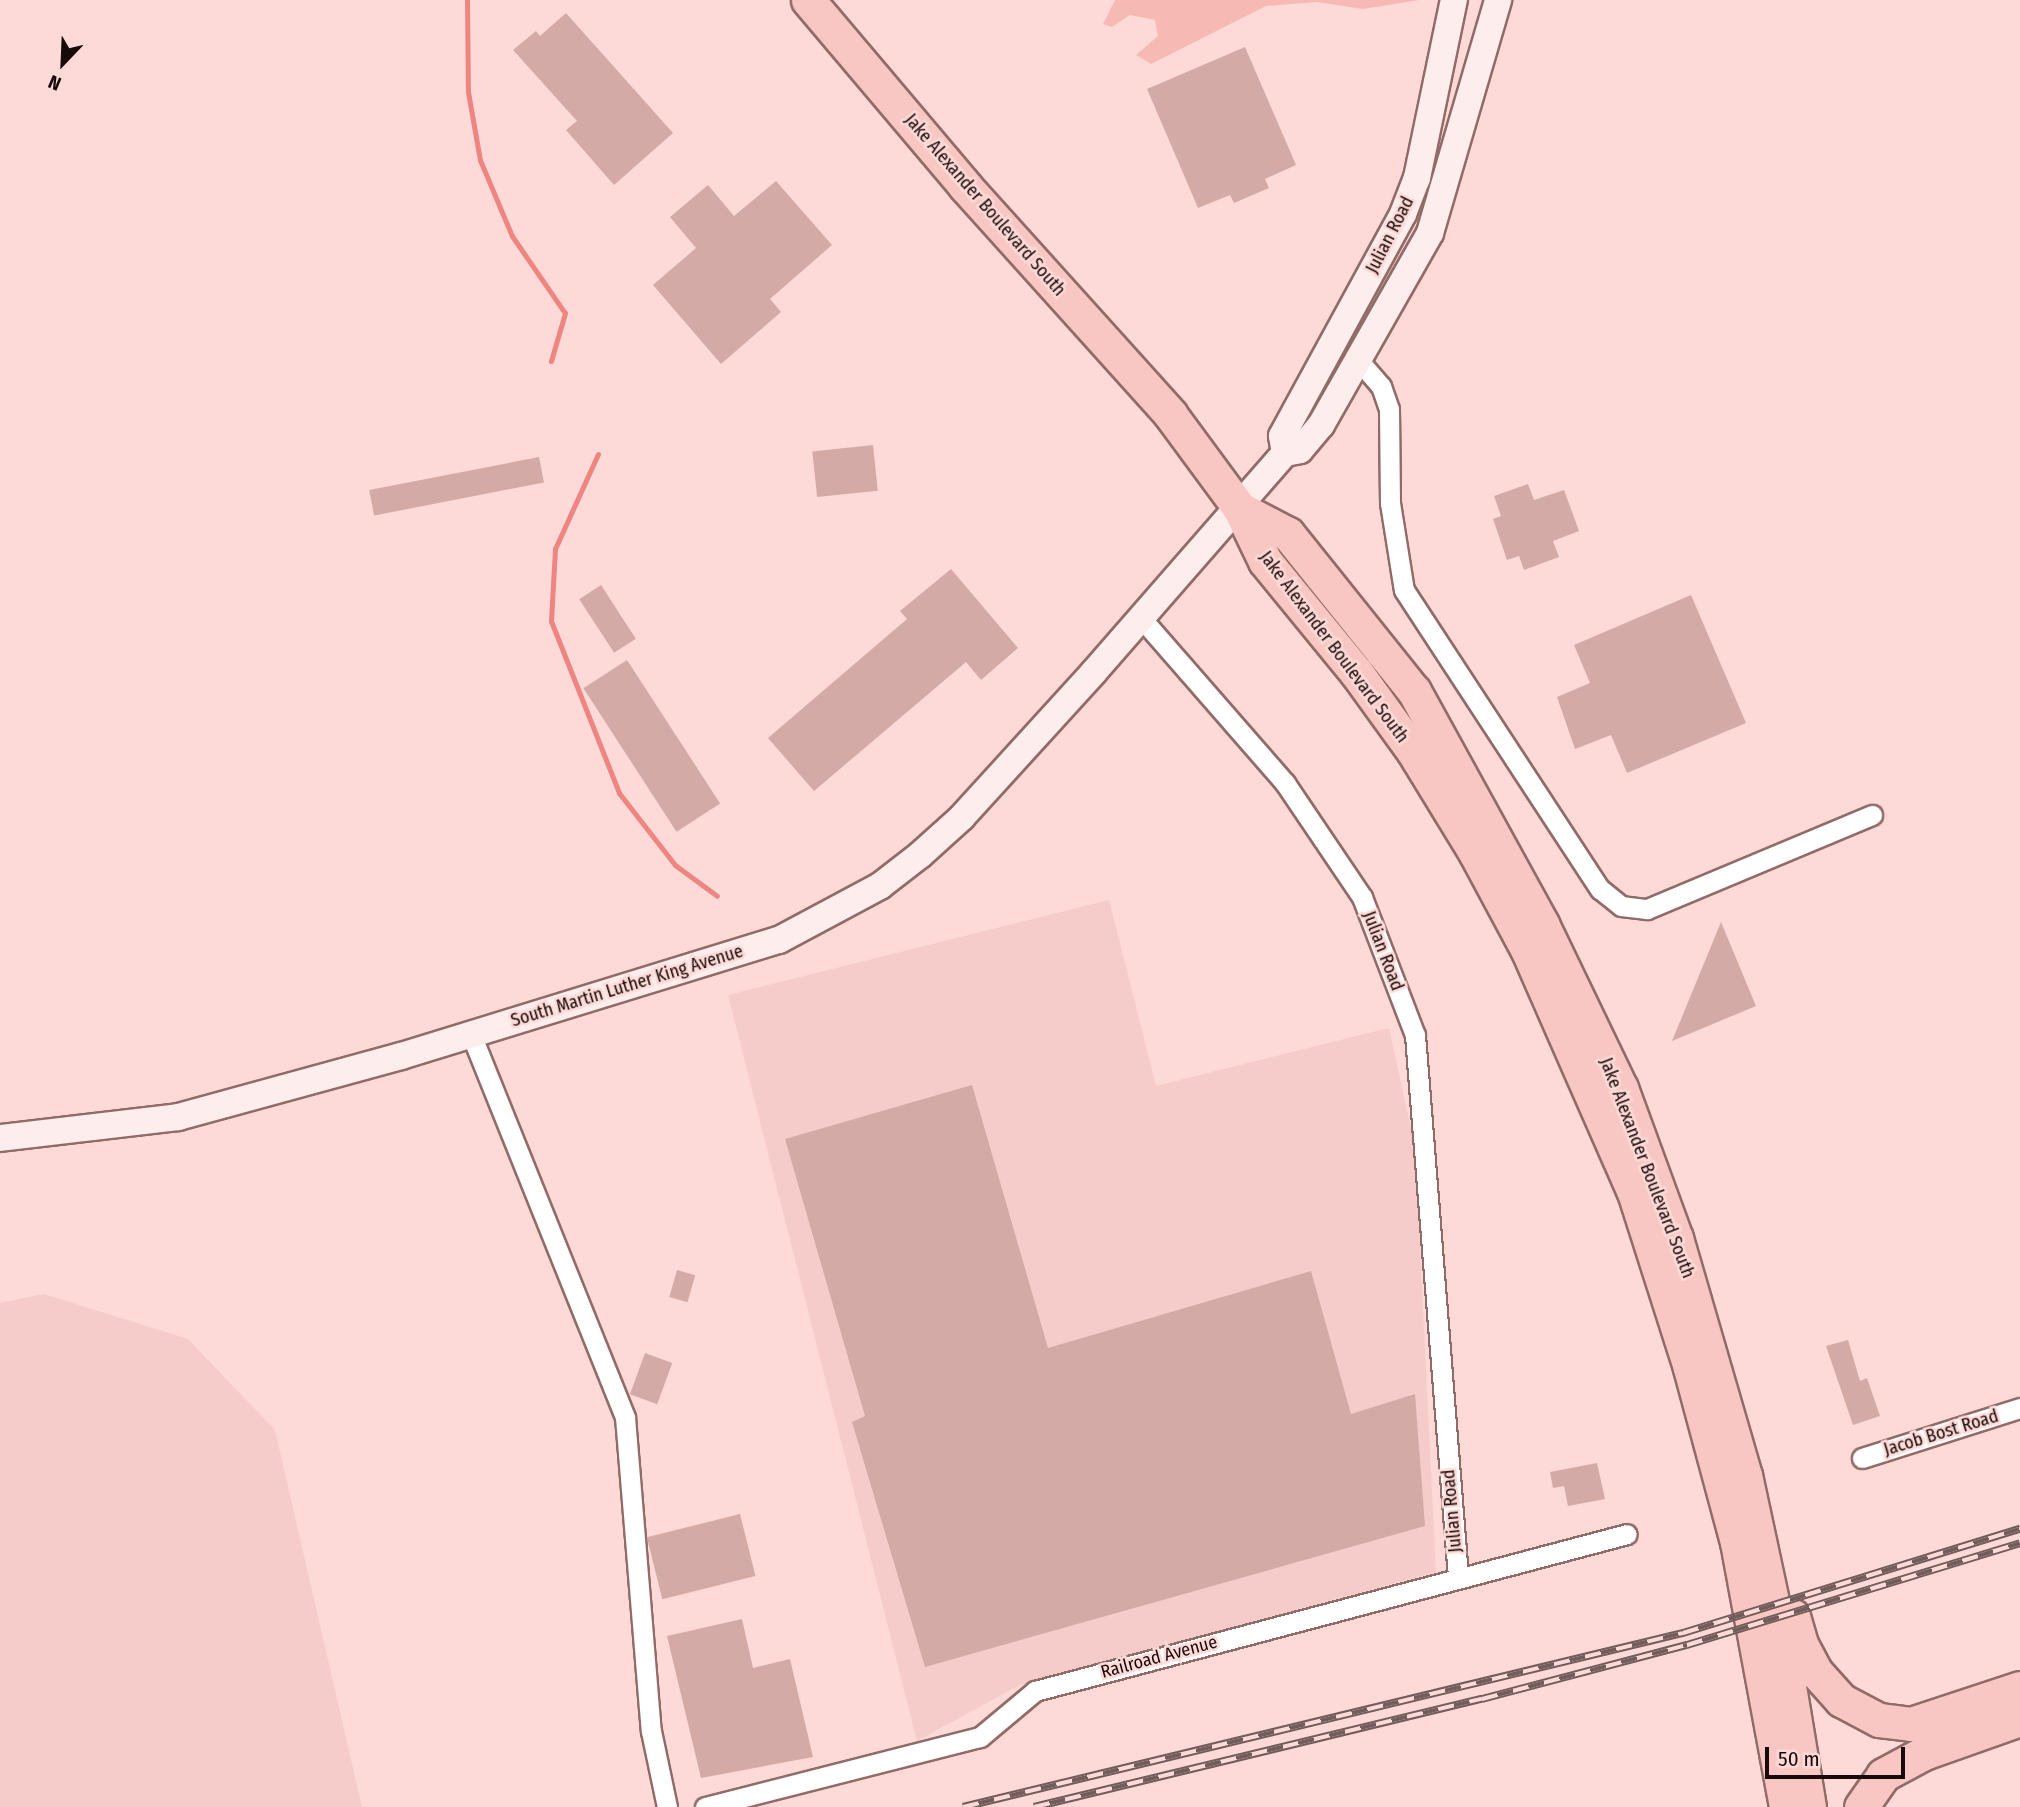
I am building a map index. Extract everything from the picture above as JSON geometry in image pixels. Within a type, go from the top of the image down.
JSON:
[{"type":"highway","name":"Jake Alexander Boulevard South","points":[[808,0],[965,186],[1170,414],[1240,509],[1265,561],[1372,695],[1476,854],[1528,951],[1588,1080],[1634,1192],[1694,1381],[1737,1542],[1786,1807]]},
{"type":"highway","name":"Jake Alexander Boulevard South","points":[[1240,509],[1289,534],[1356,613],[1427,714],[1542,924],[1620,1088],[1676,1238],[1709,1342],[1745,1475],[1785,1662],[1809,1807]]},
{"type":"highway","points":[[1709,1342],[1756,1473],[1801,1644],[1816,1672],[1841,1700],[1879,1720],[1911,1724],[2020,1688]]},
{"type":"highway","points":[[1861,1807],[1883,1775],[1914,1758],[2020,1719]]},
{"type":"street","name":"Julian Road","points":[[1285,453],[1282,436],[1403,214],[1417,178],[1454,0]]},
{"type":"street","name":"Julian Road","points":[[1458,1577],[1415,1035],[1362,897],[1285,783],[1142,619],[1240,509],[1285,453],[1300,450],[1321,425],[1360,362],[1430,233],[1498,0]]},
{"type":"street","points":[[1360,362],[1381,386],[1389,409],[1390,503],[1404,590],[1600,889],[1621,906],[1647,909],[1872,815]]},
{"type":"street","name":"South Martin Luther King Avenue","points":[[0,1139],[178,1117],[471,1034],[779,940],[880,886],[962,817],[1142,619]]},
{"type":"street","points":[[471,1034],[625,1417],[651,1731],[667,1807]]},
{"type":"street","name":"Jacob Bost Road","points":[[1863,1458],[2020,1408]]},
{"type":"street","name":"Railroad Avenue","points":[[705,1807],[980,1737],[1035,1691],[1628,1534]]},
{"type":"shaded area","points":[[1115,0],[1419,0],[1363,9],[1317,2],[1266,6],[1151,64],[1136,55],[1158,36],[1155,20],[1130,15],[1112,27],[1103,24]]},
{"type":"shaded area","points":[[1109,900],[1156,1086],[1389,1028],[1415,1147],[1436,1572],[1020,1685],[917,1741],[728,995]]},
{"type":"shaded area","points":[[44,1294],[188,1339],[275,1430],[362,1807],[0,1807],[0,1303]]},
{"type":"building","points":[[566,13],[673,133],[614,185],[566,130],[577,121],[513,50],[536,31],[540,36]]},
{"type":"building","points":[[1245,47],[1296,165],[1265,179],[1269,188],[1234,203],[1230,195],[1198,208],[1147,89]]},
{"type":"building","points":[[776,181],[832,245],[770,299],[781,312],[721,364],[653,285],[696,248],[670,217],[708,185],[734,216]]},
{"type":"building","points":[[873,445],[878,491],[817,497],[812,451]]},
{"type":"building","points":[[539,457],[544,483],[374,516],[369,490]]},
{"type":"building","points":[[1528,484],[1534,500],[1564,490],[1579,531],[1553,541],[1559,557],[1524,570],[1519,556],[1507,560],[1493,519],[1501,516],[1494,496]]},
{"type":"building","points":[[951,569],[1018,648],[981,680],[966,662],[814,791],[768,738],[907,619],[900,611]]},
{"type":"building","points":[[601,585],[636,639],[614,653],[579,599]]},
{"type":"building","points":[[1691,595],[1746,723],[1627,773],[1611,735],[1575,749],[1557,697],[1590,683],[1574,645]]},
{"type":"building","points":[[627,660],[720,803],[677,832],[583,688]]},
{"type":"building","points":[[1721,922],[1756,1006],[1672,1041]]},
{"type":"building","points":[[972,1085],[1048,1348],[1311,1271],[1351,1414],[1415,1394],[1425,1526],[925,1667],[852,1422],[865,1416],[785,1139]]},
{"type":"building","points":[[677,1270],[695,1275],[688,1302],[669,1297]]},
{"type":"building","points":[[1848,1340],[1860,1381],[1867,1378],[1880,1416],[1853,1425],[1826,1346]]},
{"type":"building","points":[[645,1353],[672,1363],[657,1404],[630,1394]]},
{"type":"building","points":[[1597,1463],[1605,1499],[1568,1506],[1564,1486],[1553,1488],[1550,1472]]},
{"type":"building","points":[[740,1514],[755,1576],[662,1599],[647,1537]]},
{"type":"building","points":[[742,1619],[753,1668],[790,1659],[813,1757],[701,1778],[667,1636]]},
{"type":"waterway","points":[[467,0],[468,92],[480,160],[512,236],[565,313],[551,361]]},
{"type":"waterway","points":[[598,454],[555,549],[551,621],[619,793],[675,865],[717,896]]},
{"type":"railway","points":[[963,1807],[1683,1633],[2020,1529]]},
{"type":"railway","points":[[1034,1807],[1482,1699],[1687,1645],[2020,1543]]}]
